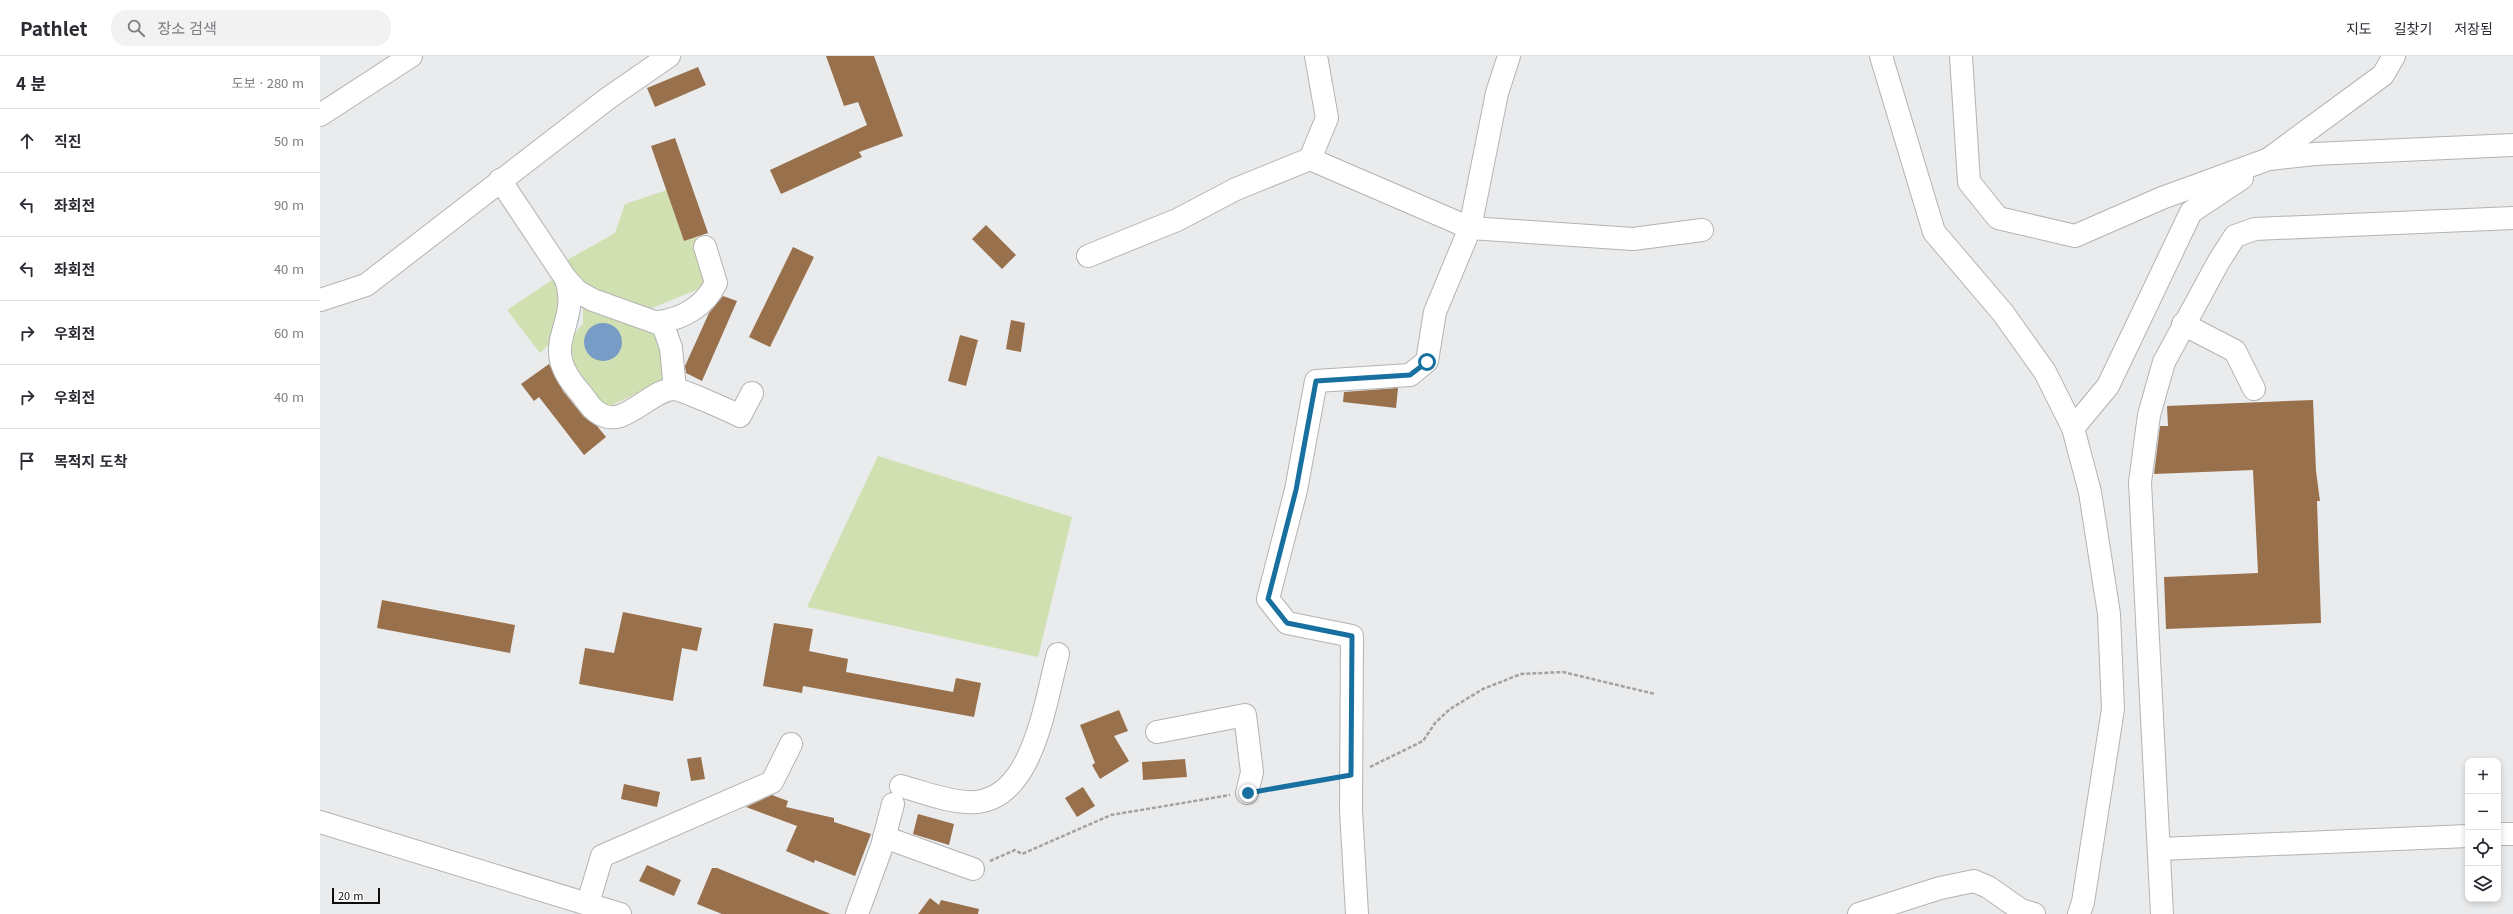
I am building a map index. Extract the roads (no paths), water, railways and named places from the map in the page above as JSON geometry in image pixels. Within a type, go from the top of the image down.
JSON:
[{"type":"street","points":[[321,114],[411,56]]},
{"type":"street","points":[[320,300],[366,285],[425,241],[500,180],[607,99],[669,56]]},
{"type":"street","points":[[1310,159],[1326,118],[1316,56]]},
{"type":"street","points":[[1356,914],[1351,775],[1352,636],[1287,623],[1268,599],[1296,490],[1316,381],[1410,375],[1427,362],[1435,312],[1470,228],[1497,93],[1509,56]]},
{"type":"street","points":[[1881,56],[1934,232],[2003,313],[2040,366],[2072,428],[2090,492],[2109,614],[2113,709],[2083,902],[2079,914]]},
{"type":"street","points":[[1962,56],[1969,182],[1998,218],[2074,236],[2162,198],[2269,159],[2314,154],[2513,145]]},
{"type":"street","points":[[2072,428],[2108,386],[2192,212],[2269,159],[2382,75],[2394,56]]},
{"type":"street","points":[[1088,256],[1177,220],[1236,189],[1310,159],[1470,228],[1633,239],[1702,230]]},
{"type":"street","points":[[500,180],[566,279],[577,291],[593,300],[658,322],[676,320],[691,312],[712,290],[716,282],[705,247]]},
{"type":"street","points":[[2162,914],[2160,850],[2140,482],[2150,415],[2157,385],[2164,362],[2183,324],[2235,236],[2255,229],[2513,218]]},
{"type":"street","points":[[2219,261],[2238,247],[2256,243],[2513,232]]},
{"type":"street","points":[[566,279],[571,293],[568,321],[560,346],[560,359],[567,376],[597,413],[615,417],[643,404],[657,395],[675,389],[740,416],[752,393]]},
{"type":"street","points":[[658,322],[668,337],[675,389]]},
{"type":"street","points":[[2183,324],[2235,351],[2254,389]]},
{"type":"street","points":[[857,914],[897,795],[967,802],[994,798],[1021,772],[1031,754],[1058,654]]},
{"type":"street","points":[[1156,732],[1245,715],[1252,772],[1248,793]]},
{"type":"street","points":[[588,903],[602,856],[772,782],[791,744]]},
{"type":"street","points":[[320,822],[620,914]]},
{"type":"street","points":[[2501,834],[2513,834]]},
{"type":"street","points":[[2160,850],[2465,836]]},
{"type":"street","points":[[884,837],[973,869]]},
{"type":"street","points":[[1859,914],[1940,888],[1974,881],[1988,887],[2021,910],[2034,914]]},
{"type":"water","points":[[599,323],[607,323],[614,326],[619,331],[622,342],[619,353],[614,358],[607,361],[599,361],[592,358],[587,353],[584,346],[584,338],[587,331],[592,326]]}]
